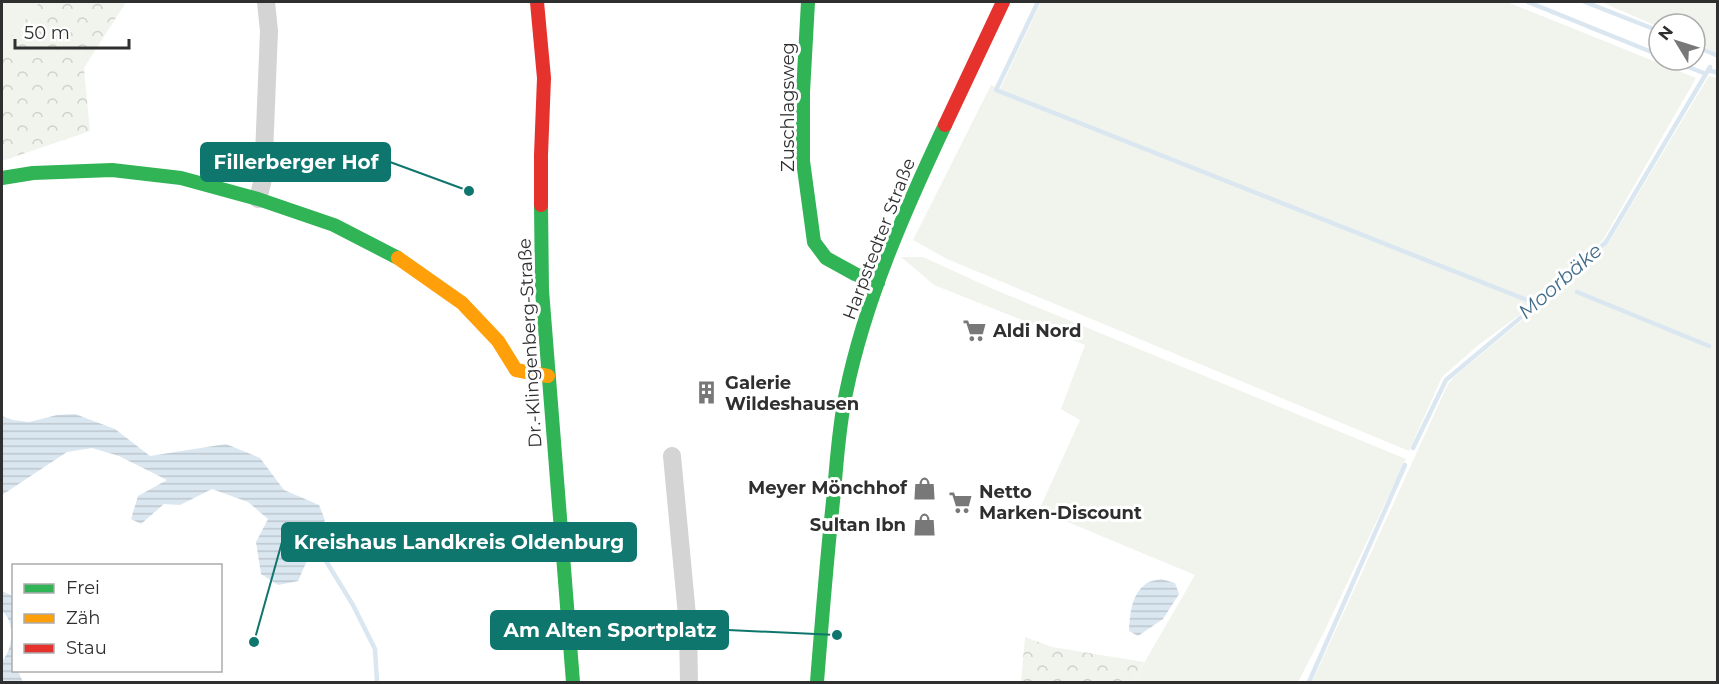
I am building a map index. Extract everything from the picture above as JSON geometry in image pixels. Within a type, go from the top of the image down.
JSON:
[{"type":"street","points":[[258,198],[263,179],[268,31],[266,2]]},
{"type":"street","name":"Dr.-Klingenberg-Straße","points":[[537,2],[544,78],[541,155],[542,290],[573,682]]},
{"type":"street","name":"Zuschlagsweg","points":[[808,2],[803,92],[803,161],[814,242],[826,258],[855,274],[878,283]]},
{"type":"street","name":"Harpstedter Straße","points":[[817,682],[826,570],[842,416],[848,381],[878,283],[896,236],[937,142],[1004,2]]},
{"type":"street","points":[[2,178],[33,173],[112,170],[181,178],[258,198],[334,225],[402,260],[462,303],[498,341],[516,370],[548,376]]},
{"type":"street","points":[[672,456],[688,626],[689,682]]},
{"type":"green space","points":[[2,2],[40,2],[2,47]]},
{"type":"green space","points":[[40,2],[126,2],[84,68],[90,131],[2,161],[2,47]]},
{"type":"green space","points":[[1041,2],[1507,2],[1647,58],[1647,72],[1681,72],[1696,78],[1603,240],[1538,301],[1476,347],[1442,377],[1409,451],[947,259],[913,240],[991,85],[1000,89]]},
{"type":"green space","points":[[1601,2],[1717,2],[1717,53],[1707,48],[1707,12],[1647,12],[1647,22]]},
{"type":"green space","points":[[1709,76],[1718,78],[1717,682],[1312,682],[1448,384],[1543,303],[1609,242]]},
{"type":"green space","points":[[901,257],[923,257],[993,289],[1406,459],[1298,682],[1133,682],[1195,575],[1039,510],[1080,420],[1061,409],[1085,345],[934,285]]},
{"type":"green space","points":[[1025,637],[1052,647],[1144,662],[1133,682],[1021,682]]},
{"type":"shaded area","points":[[75,414],[115,429],[150,456],[226,444],[260,458],[284,490],[319,505],[325,520],[298,581],[278,585],[261,574],[256,542],[268,519],[248,502],[212,489],[180,505],[164,504],[141,524],[131,519],[138,496],[167,480],[119,456],[92,448],[67,452],[2,495],[2,416],[29,422],[57,415]]},
{"type":"shaded area","points":[[1161,579],[1175,583],[1179,594],[1163,619],[1138,636],[1129,631],[1135,599],[1147,583]]},
{"type":"shaded area","points":[[2,591],[12,596],[12,672],[18,672],[23,682],[2,682],[2,661],[11,643],[11,628],[2,611]]},
{"type":"waterway","points":[[1038,2],[996,90],[1537,304]]},
{"type":"waterway","points":[[1528,2],[1647,50]]},
{"type":"waterway","points":[[1585,2],[1647,26]]},
{"type":"waterway","points":[[1707,51],[1716,55]]},
{"type":"waterway","name":"Moorbäke","points":[[1413,448],[1446,380],[1537,304],[1606,242],[1710,67]]},
{"type":"waterway","points":[[1708,70],[1718,73]]},
{"type":"waterway","points":[[1701,72],[1706,74]]},
{"type":"waterway","points":[[1577,292],[1709,346]]},
{"type":"waterway","name":"Moorbäke","points":[[1309,682],[1405,465]]},
{"type":"waterway","points":[[315,543],[353,605],[375,649],[377,682]]},
{"type":"traffic: fast","points":[[808,2],[803,92],[803,161],[814,242],[826,258],[855,274],[878,283]]},
{"type":"traffic: fast","points":[[817,682],[838,442],[854,358],[888,256],[945,125]]},
{"type":"traffic: fast","points":[[2,178],[33,173],[112,170],[181,178],[258,199],[334,225],[398,258]]},
{"type":"traffic: fast","points":[[541,205],[542,290],[573,682]]},
{"type":"traffic: slow","points":[[398,258],[462,303],[498,341],[516,370],[548,376]]},
{"type":"traffic: jam","points":[[537,2],[544,78],[541,205]]},
{"type":"traffic: jam","points":[[945,125],[1003,2]]},
{"type":"place","name":"Fillerberger Hof","points":[[469,191]]},
{"type":"place","name":"Aldi Nord","points":[[975,331]]},
{"type":"place","name":"Galerie Wildeshausen","points":[[707,393]]},
{"type":"place","name":"Meyer Mönchhof","points":[[925,488]]},
{"type":"place","name":"Netto Marken-Discount","points":[[961,502]]},
{"type":"place","name":"Sultan Ibn","points":[[924,525]]},
{"type":"place","name":"Am Alten Sportplatz","points":[[837,635]]},
{"type":"place","name":"Kreishaus Landkreis Oldenburg","points":[[254,642]]}]
